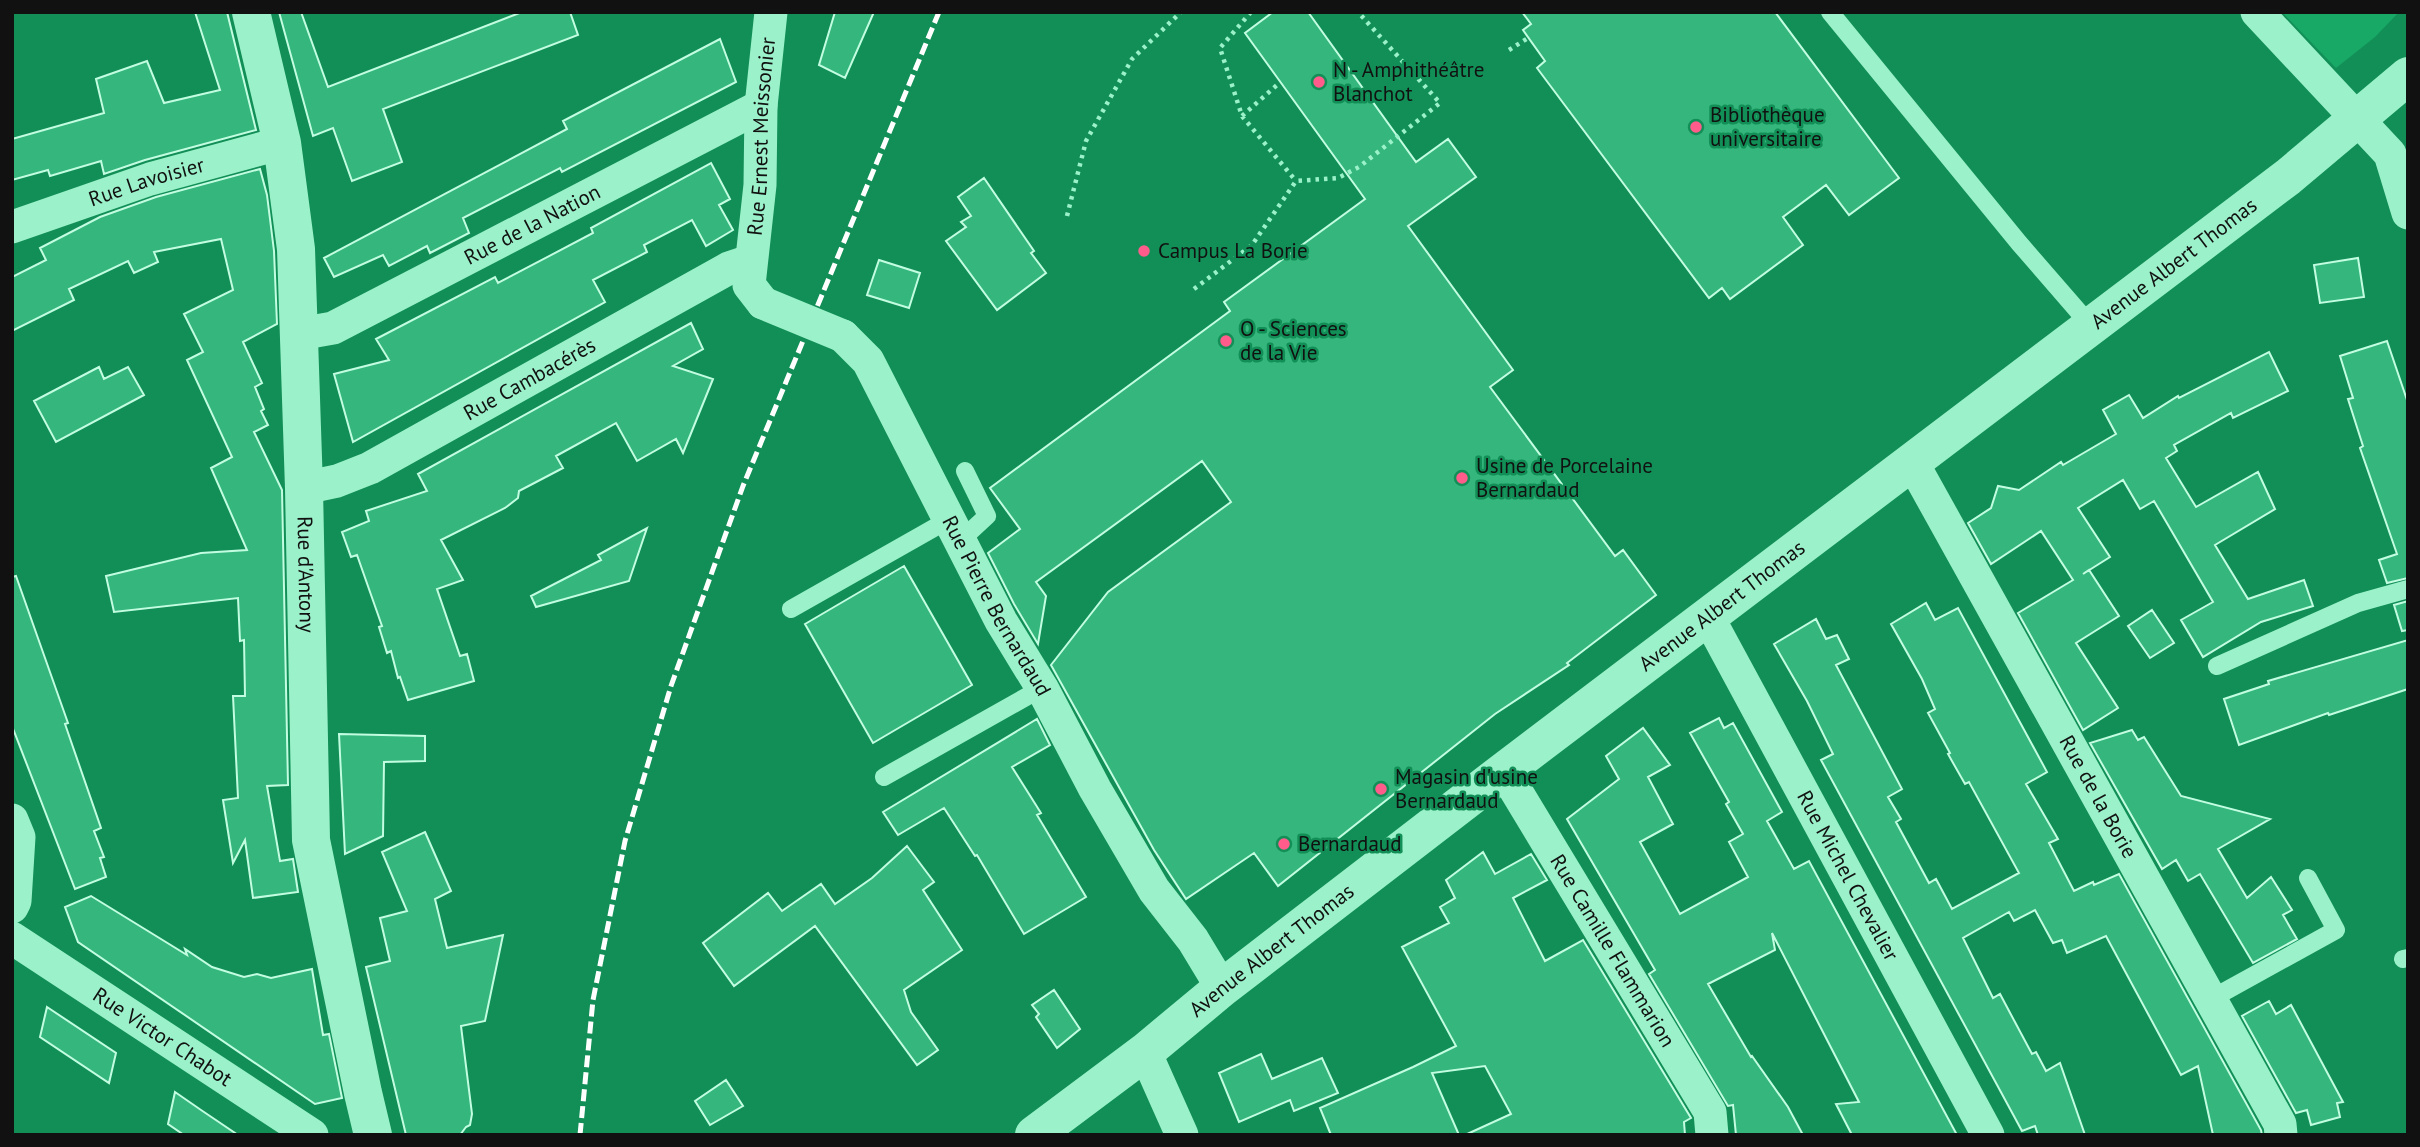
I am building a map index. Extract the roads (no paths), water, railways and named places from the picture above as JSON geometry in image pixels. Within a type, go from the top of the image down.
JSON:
[{"type":"street","name":"Rue d'Antony","points":[[251,12],[282,143],[296,249],[311,840],[373,1135]]},
{"type":"street","points":[[2257,12],[2390,154],[2408,213]]},
{"type":"street","name":"Rue Ernest Meissonier","points":[[750,261],[760,185],[761,106],[767,15]]},
{"type":"street","name":"Avenue Albert Thomas","points":[[1034,1135],[1145,1052],[1222,988],[1504,771],[2288,177],[2406,78]]},
{"type":"street","name":"Rue de la Nation","points":[[299,334],[333,328],[761,106]]},
{"type":"street","name":"Rue Lavoisier","points":[[12,227],[150,179],[282,143]]},
{"type":"street","name":"Rue Pierre Bernardaud","points":[[750,261],[749,285],[763,303],[843,336],[868,361],[1001,621],[1042,688],[1095,789],[1154,890],[1193,940],[1222,988]]},
{"type":"street","name":"Rue Cambacérès","points":[[304,488],[337,481],[370,468],[729,268],[750,261]]},
{"type":"street","name":"Rue de la Borie","points":[[1912,462],[2280,1124],[2281,1135]]},
{"type":"street","name":"Rue Michel Chevalier","points":[[1708,617],[1988,1135]]},
{"type":"street","name":"Rue Camille Flammarion","points":[[1504,771],[1710,1112],[1712,1135]]},
{"type":"street","points":[[12,820],[19,837],[15,901],[12,906]]},
{"type":"street","name":"Rue Victor Chabot","points":[[12,938],[312,1135]]},
{"type":"street","points":[[1145,1052],[1182,1135]]},
{"type":"lane","points":[[1841,16],[2011,234],[2091,326]]},
{"type":"lane","points":[[791,609],[987,516],[965,471]]},
{"type":"lane","points":[[2217,666],[2358,603],[2408,589]]},
{"type":"lane","points":[[884,777],[1042,688]]},
{"type":"lane","points":[[2211,999],[2336,930],[2308,878]]},
{"type":"railway","points":[[580,1135],[593,1000],[625,841],[671,686],[743,486],[939,12]]},
{"type":"place","name":"N - Amphithéâtre Blanchot","points":[[1319,82]]},
{"type":"place","name":"Bibliothèque universitaire","points":[[1696,127]]},
{"type":"place","name":"Campus La Borie","points":[[1144,251]]},
{"type":"place","name":"O - Sciences de la Vie","points":[[1226,341]]},
{"type":"place","name":"Usine de Porcelaine Bernardaud","points":[[1462,478]]},
{"type":"place","name":"Magasin d'usine Bernardaud","points":[[1381,789]]},
{"type":"place","name":"Bernardaud","points":[[1284,844]]}]
